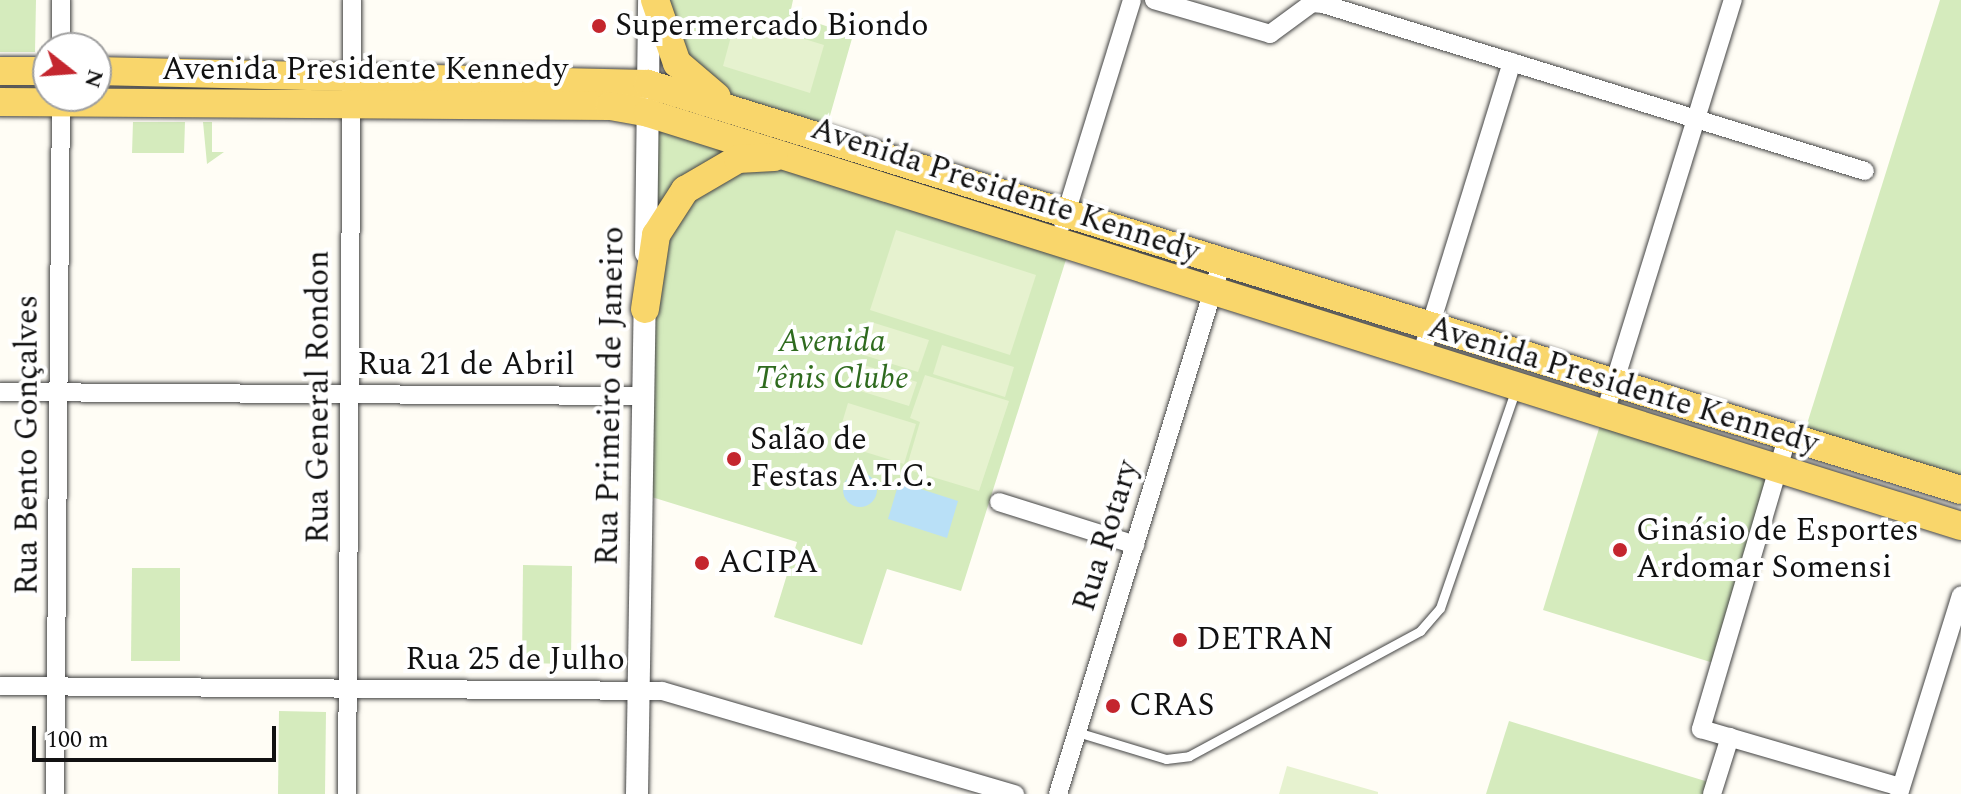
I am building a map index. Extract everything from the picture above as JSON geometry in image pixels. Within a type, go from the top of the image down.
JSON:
[{"type":"main road","points":[[655,0],[668,47],[687,74],[716,96],[795,129]]},
{"type":"main road","points":[[0,71],[32,71]]},
{"type":"main road","name":"Avenida Presidente Kennedy","points":[[112,71],[352,73],[648,84],[1961,490]]},
{"type":"main road","name":"Avenida Presidente Kennedy","points":[[0,102],[32,100]]},
{"type":"main road","name":"Avenida Presidente Kennedy","points":[[112,100],[610,106],[648,113],[1213,294],[1961,526]]},
{"type":"main road","points":[[645,309],[656,235],[685,190],[738,159],[805,161]]},
{"type":"street","points":[[61,0],[61,32]]},
{"type":"street","name":"Rua General Rondon","points":[[347,794],[352,0]]},
{"type":"street","name":"Rua Primeiro de Janeiro","points":[[637,794],[649,0]]},
{"type":"street","points":[[1057,243],[1132,0]]},
{"type":"street","points":[[1154,0],[1270,34],[1312,3],[1324,2],[1865,171]]},
{"type":"street","points":[[1604,416],[1733,0]]},
{"type":"street","points":[[1420,359],[1512,62]]},
{"type":"street","name":"Rua Bento Gonçalves","points":[[55,794],[61,112]]},
{"type":"street","name":"Rua Rotary","points":[[1058,794],[1222,261]]},
{"type":"street","name":"Rua 21 de Abril","points":[[0,392],[644,396]]},
{"type":"street","points":[[1788,435],[1701,729],[1900,790],[1961,595]]},
{"type":"street","points":[[999,502],[1135,545]]},
{"type":"street","name":"Rua 25 de Julho","points":[[0,686],[662,691],[1015,794]]},
{"type":"street","points":[[1712,794],[1730,737]]},
{"type":"lane","points":[[1077,732],[1166,759],[1189,756],[1420,631],[1440,608],[1516,388]]},
{"type":"green space","points":[[0,0],[36,0],[32,52],[0,52]]},
{"type":"green space","points":[[662,0],[793,0],[790,14],[853,35],[825,133],[718,92],[683,61]]},
{"type":"green space","points":[[1940,0],[1961,0],[1961,490],[1802,440]]},
{"type":"green space","points":[[736,18],[824,45],[810,93],[723,66]]},
{"type":"green space","points":[[652,121],[755,151],[650,230]]},
{"type":"green space","points":[[133,122],[185,122],[184,153],[132,153]]},
{"type":"green space","points":[[203,122],[212,122],[212,152],[224,152],[207,164]]},
{"type":"green space","name":"Avenida Tênis Clube","points":[[768,157],[1070,247],[961,591],[887,569],[862,645],[774,617],[797,542],[642,494],[645,309],[669,208]]},
{"type":"green space","points":[[896,230],[1036,275],[1010,355],[870,310]]},
{"type":"green space","points":[[868,321],[929,340],[918,372],[857,353]]},
{"type":"green space","points":[[942,345],[1014,367],[1005,397],[933,374]]},
{"type":"green space","points":[[864,365],[917,382],[909,406],[857,390]]},
{"type":"green space","points":[[925,375],[1009,401],[979,491],[906,469],[920,422],[910,418]]},
{"type":"green space","points":[[848,403],[916,424],[904,464],[836,443]]},
{"type":"green space","points":[[1601,422],[1777,477],[1720,665],[1543,610]]},
{"type":"green space","points":[[523,565],[572,566],[571,664],[522,663]]},
{"type":"green space","points":[[132,568],[180,568],[180,661],[131,661]]},
{"type":"green space","points":[[279,711],[326,712],[325,794],[278,794]]},
{"type":"green space","points":[[1509,721],[1715,784],[1712,794],[1486,794]]},
{"type":"green space","points":[[1287,766],[1378,792],[1378,794],[1279,794]]},
{"type":"water","points":[[860,473],[872,478],[877,490],[872,502],[860,507],[848,502],[843,490],[848,478]]},
{"type":"water","points":[[899,482],[958,501],[947,538],[888,519]]},
{"type":"place","name":"Supermercado Biondo","points":[[599,26]]},
{"type":"place","name":"Salão de Festas A.T.C.","points":[[734,459]]},
{"type":"place","name":"Ginásio de Esportes Ardomar Somensi","points":[[1620,550]]},
{"type":"place","name":"ACIPA","points":[[702,563]]},
{"type":"place","name":"DETRAN","points":[[1180,640]]},
{"type":"place","name":"CRAS","points":[[1113,706]]}]
